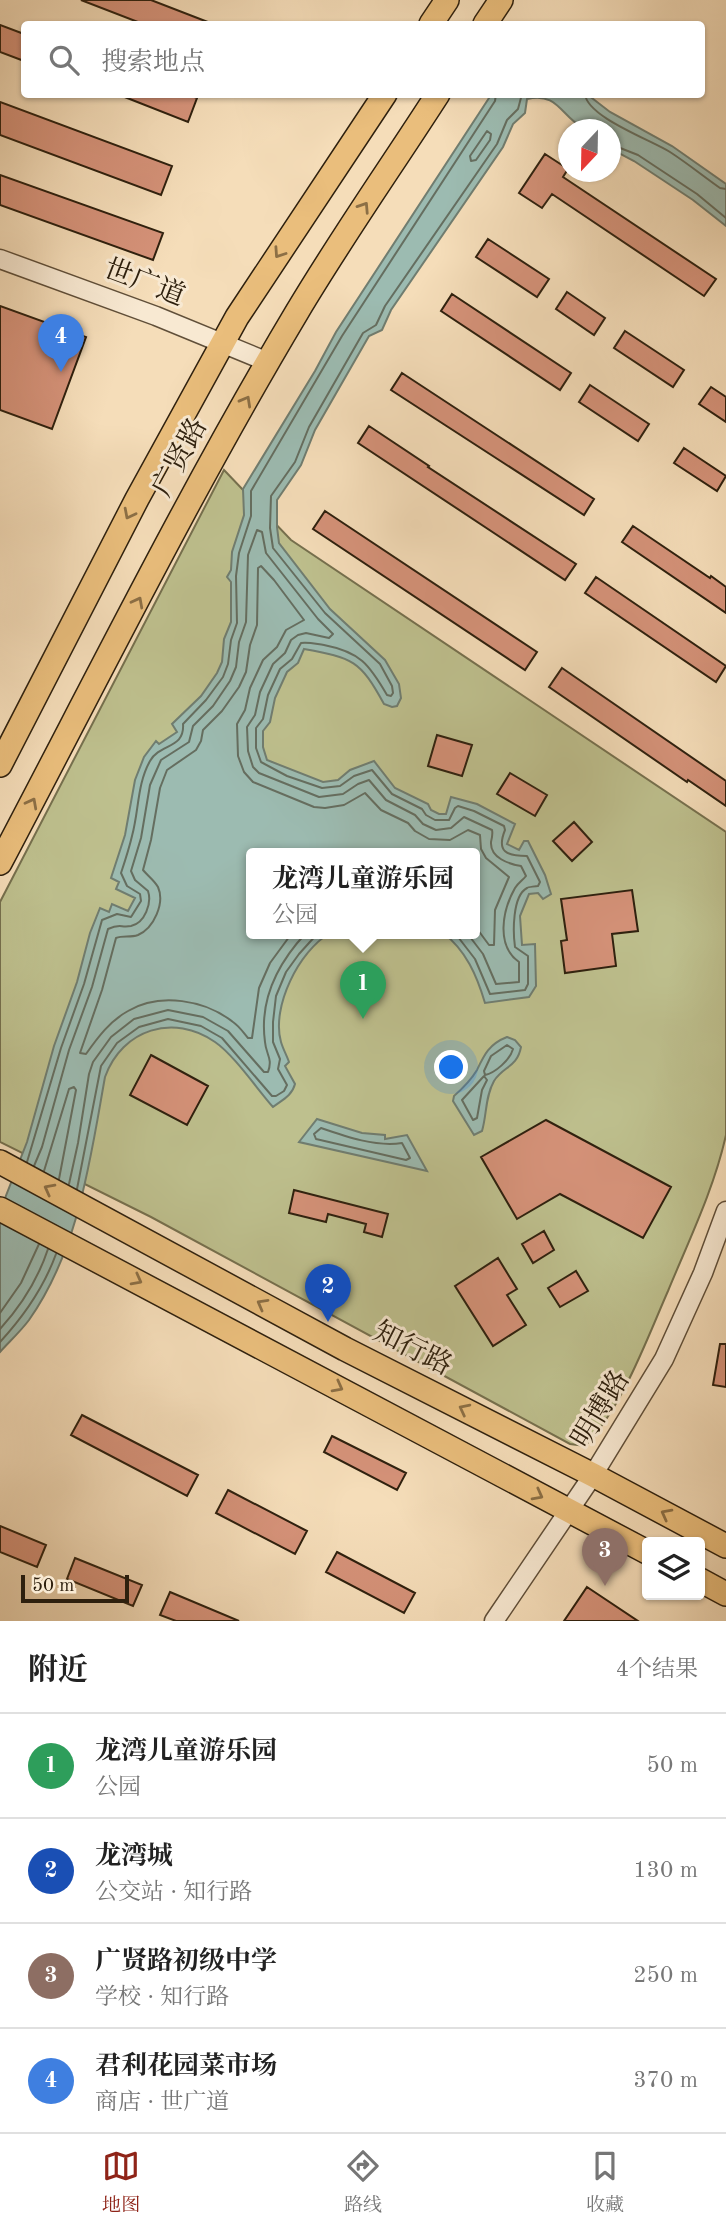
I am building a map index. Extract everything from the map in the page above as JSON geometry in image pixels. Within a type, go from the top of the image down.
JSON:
[{"type":"main road","points":[[433,21],[447,0]]},
{"type":"main road","points":[[487,21],[501,0]]},
{"type":"main road","name":"广贤路","points":[[0,765],[137,499],[237,317],[381,98]]},
{"type":"main road","name":"广贤路","points":[[0,863],[210,465],[268,362],[337,248],[436,98]]},
{"type":"main road","name":"知行路","points":[[2,1163],[345,1349],[726,1546]]},
{"type":"main road","points":[[0,1209],[642,1549]]},
{"type":"main road","points":[[705,1583],[726,1594]]},
{"type":"street","name":"世广道","points":[[0,259],[156,316],[268,362]]},
{"type":"street","name":"明博路","points":[[494,1621],[593,1475],[664,1359],[703,1273],[726,1211]]},
{"type":"green space","points":[[224,470],[291,540],[726,832],[726,1135],[700,1214],[642,1351],[611,1412],[585,1446],[570,1444],[151,1217],[0,1142],[0,902]]},
{"type":"water","points":[[489,98],[537,98],[527,99],[525,113],[513,124],[503,147],[391,310],[382,330],[369,336],[315,430],[301,465],[277,500],[279,543],[330,609],[385,660],[399,684],[401,698],[397,706],[384,704],[368,678],[353,663],[334,655],[304,649],[298,663],[287,672],[275,698],[270,722],[263,731],[263,747],[267,760],[323,782],[338,780],[350,770],[374,761],[395,788],[428,804],[431,810],[439,814],[446,814],[451,797],[477,804],[515,824],[507,844],[519,850],[524,841],[528,841],[551,894],[543,899],[538,893],[529,894],[520,916],[522,945],[535,944],[536,986],[529,997],[485,1003],[470,964],[450,939],[480,939],[480,848],[246,848],[246,939],[322,939],[298,966],[290,981],[280,1013],[281,1042],[289,1062],[285,1066],[295,1084],[294,1088],[273,1107],[222,1048],[199,1033],[183,1028],[151,1031],[136,1037],[124,1047],[105,1077],[88,1172],[60,1264],[29,1320],[0,1352],[0,1211],[27,1142],[54,1046],[100,908],[109,912],[112,904],[128,911],[135,898],[116,889],[119,882],[111,878],[125,835],[135,780],[144,757],[156,741],[159,744],[177,732],[172,724],[201,696],[222,662],[224,639],[231,622],[231,582],[227,577],[244,515],[243,489],[336,332]]},
{"type":"water","points":[[537,98],[592,98],[610,112],[672,146],[726,184],[726,226],[693,200],[621,154],[621,119],[571,119],[552,102]]},
{"type":"water","points":[[507,1037],[515,1040],[521,1047],[519,1054],[494,1081],[482,1131],[474,1135],[453,1101],[454,1096],[472,1077],[488,1050]]},
{"type":"water","points":[[317,1119],[362,1133],[385,1135],[385,1139],[407,1135],[427,1171],[299,1142]]},
{"type":"building","points":[[81,0],[151,0],[205,21],[135,21]]},
{"type":"building","points":[[0,25],[21,33],[21,60],[0,52]]},
{"type":"building","points":[[127,98],[197,98],[188,122]]},
{"type":"building","points":[[0,102],[172,166],[161,195],[0,135]]},
{"type":"building","points":[[545,154],[558,162],[558,182],[570,182],[716,279],[704,296],[552,194],[542,208],[519,193]]},
{"type":"building","points":[[0,175],[163,233],[153,260],[0,205]]},
{"type":"building","points":[[488,239],[549,279],[537,297],[476,257]]},
{"type":"building","points":[[567,292],[605,318],[594,335],[556,309]]},
{"type":"building","points":[[452,294],[571,373],[560,390],[441,311]]},
{"type":"building","points":[[0,306],[86,337],[52,429],[0,410]]},
{"type":"building","points":[[625,331],[684,370],[673,387],[614,348]]},
{"type":"building","points":[[402,373],[594,499],[584,515],[391,390]]},
{"type":"building","points":[[590,385],[649,424],[638,441],[579,402]]},
{"type":"building","points":[[711,387],[726,397],[726,422],[699,404]]},
{"type":"building","points":[[369,426],[576,564],[565,580],[358,443]]},
{"type":"building","points":[[684,448],[726,476],[717,491],[674,463]]},
{"type":"building","points":[[325,511],[537,652],[525,670],[313,529]]},
{"type":"building","points":[[633,526],[726,587],[726,613],[622,542]]},
{"type":"building","points":[[596,577],[726,666],[716,682],[585,593]]},
{"type":"building","points":[[562,668],[726,781],[726,806],[549,687]]},
{"type":"building","points":[[437,735],[472,745],[462,776],[428,766]]},
{"type":"building","points":[[510,773],[547,795],[535,816],[497,794]]},
{"type":"building","points":[[574,822],[592,842],[572,861],[553,841]]},
{"type":"building","points":[[632,890],[638,931],[612,934],[616,966],[565,973],[561,941],[567,940],[561,899]]},
{"type":"building","points":[[151,1055],[208,1086],[187,1125],[130,1095]]},
{"type":"building","points":[[546,1120],[671,1187],[643,1238],[560,1194],[517,1219],[481,1157]]},
{"type":"building","points":[[294,1190],[388,1214],[382,1237],[364,1232],[366,1224],[328,1214],[326,1222],[289,1213]]},
{"type":"building","points":[[544,1231],[554,1250],[533,1263],[522,1244]]},
{"type":"building","points":[[498,1258],[517,1289],[507,1295],[526,1325],[493,1346],[455,1286]]},
{"type":"building","points":[[576,1271],[588,1291],[560,1307],[548,1288]]},
{"type":"building","points":[[720,1344],[726,1344],[726,1387],[713,1385]]},
{"type":"building","points":[[82,1415],[198,1475],[187,1496],[71,1435]]},
{"type":"building","points":[[332,1436],[406,1473],[397,1490],[324,1452]]},
{"type":"building","points":[[228,1490],[307,1531],[295,1554],[216,1513]]},
{"type":"building","points":[[0,1526],[46,1545],[37,1567],[0,1552]]},
{"type":"building","points":[[337,1552],[415,1593],[404,1613],[326,1572]]},
{"type":"building","points":[[75,1558],[142,1585],[133,1606],[67,1579]]},
{"type":"building","points":[[587,1587],[638,1621],[564,1621]]},
{"type":"building","points":[[170,1592],[239,1621],[176,1621],[160,1615]]},
{"type":"place","name":"君利花园菜市场","points":[[61,372]]},
{"type":"place","name":"龙湾儿童游乐园","points":[[363,1019]]},
{"type":"place","name":"龙湾城","points":[[328,1322]]},
{"type":"place","name":"广贤路初级中学","points":[[605,1586]]}]
